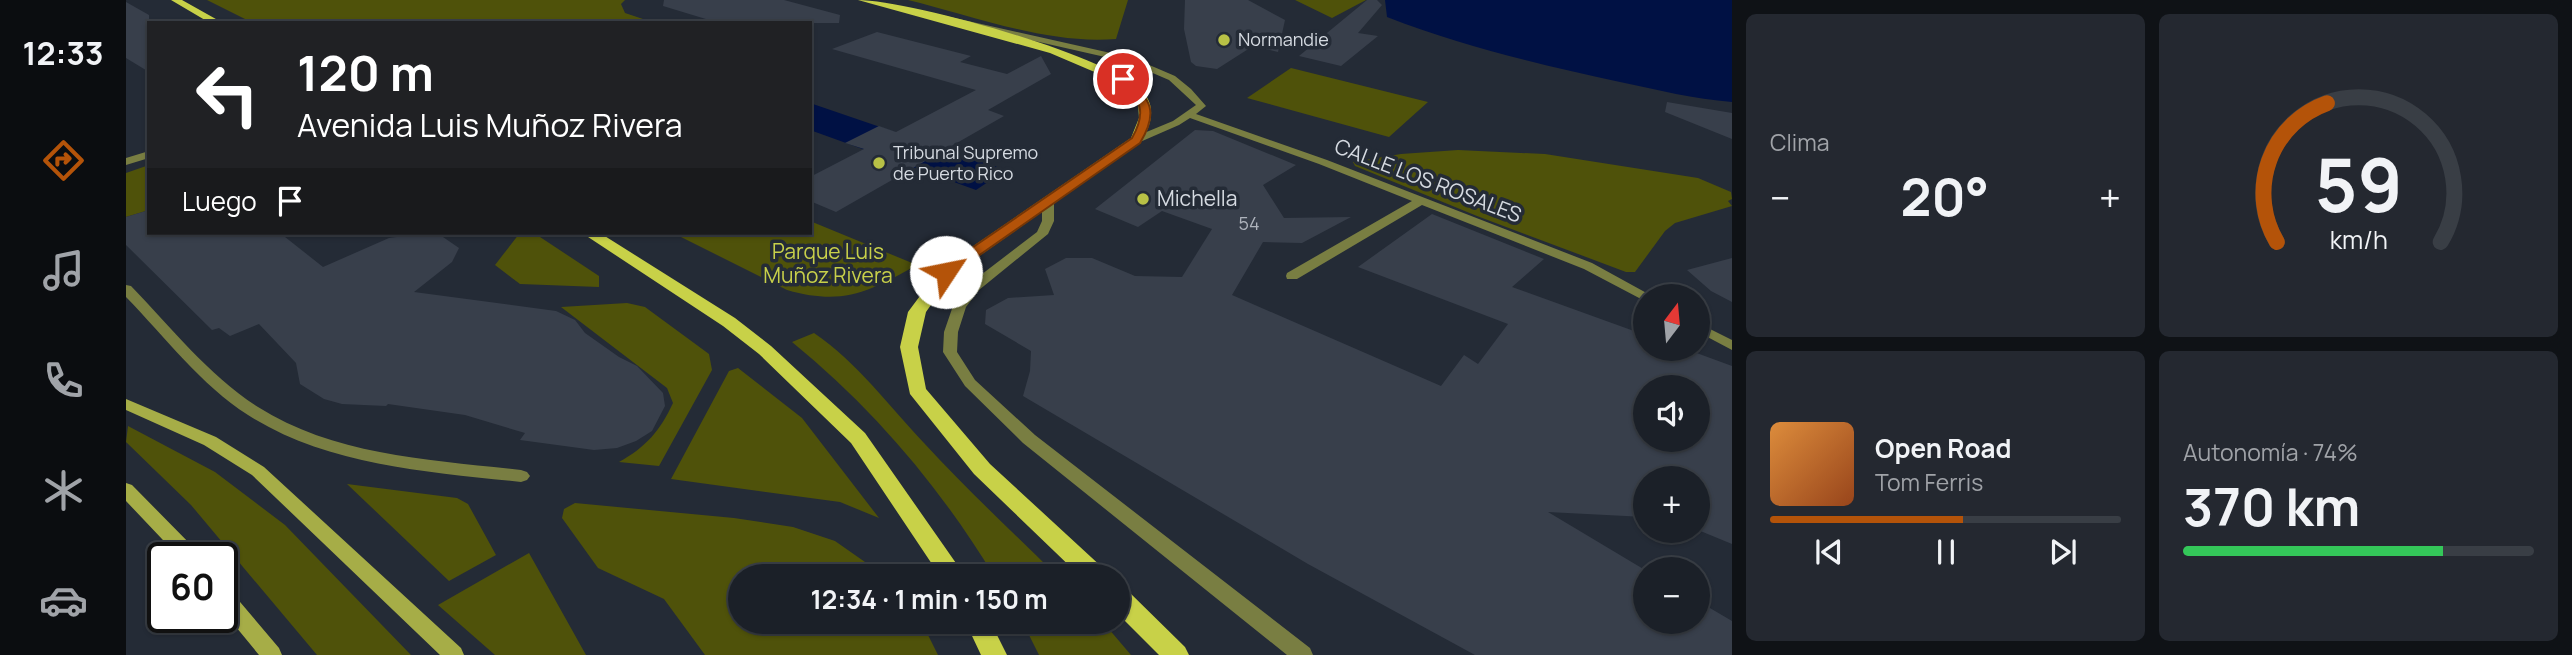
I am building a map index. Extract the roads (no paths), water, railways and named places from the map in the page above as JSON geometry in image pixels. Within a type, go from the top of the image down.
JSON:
[{"type":"main road","points":[[175,0],[214,21]]},
{"type":"main road","points":[[862,0],[1042,46],[1123,79],[1141,95],[1146,110],[1146,123],[1136,141],[946,272],[917,312],[909,347],[917,390],[982,469],[1083,564]]},
{"type":"main road","points":[[593,235],[729,322],[765,350],[817,398],[858,438],[945,564]]},
{"type":"main road","points":[[126,404],[210,441],[258,471],[454,655]]},
{"type":"main road","points":[[126,491],[176,542]]},
{"type":"main road","points":[[1130,609],[1176,655]]},
{"type":"main road","points":[[238,614],[272,655]]},
{"type":"main road","points":[[983,634],[994,655]]},
{"type":"street","points":[[903,10],[961,19],[1130,60],[1154,68],[1188,91],[1200,106],[1190,115],[1136,141]]},
{"type":"street","name":"CALLE LOS ROSALES","points":[[1190,115],[1323,162],[1588,265],[1633,289]]},
{"type":"street","points":[[126,162],[147,155]]},
{"type":"street","points":[[1292,276],[1420,201]]},
{"type":"street","points":[[1048,203],[1048,221],[1042,234],[974,287],[959,306],[951,332],[950,352],[970,383],[1029,439],[1303,655]]},
{"type":"street","points":[[126,289],[215,380],[253,411],[303,436],[382,457],[521,476]]},
{"type":"street","points":[[1710,334],[1732,346]]},
{"type":"place","name":"Normandie","points":[[1224,40]]},
{"type":"place","name":"Tribunal Supremo de Puerto Rico","points":[[879,163]]},
{"type":"place","name":"Michella","points":[[1143,199]]},
{"type":"park label","name":"Parque Luis Muñoz Rivera","points":[[828,264]]}]
